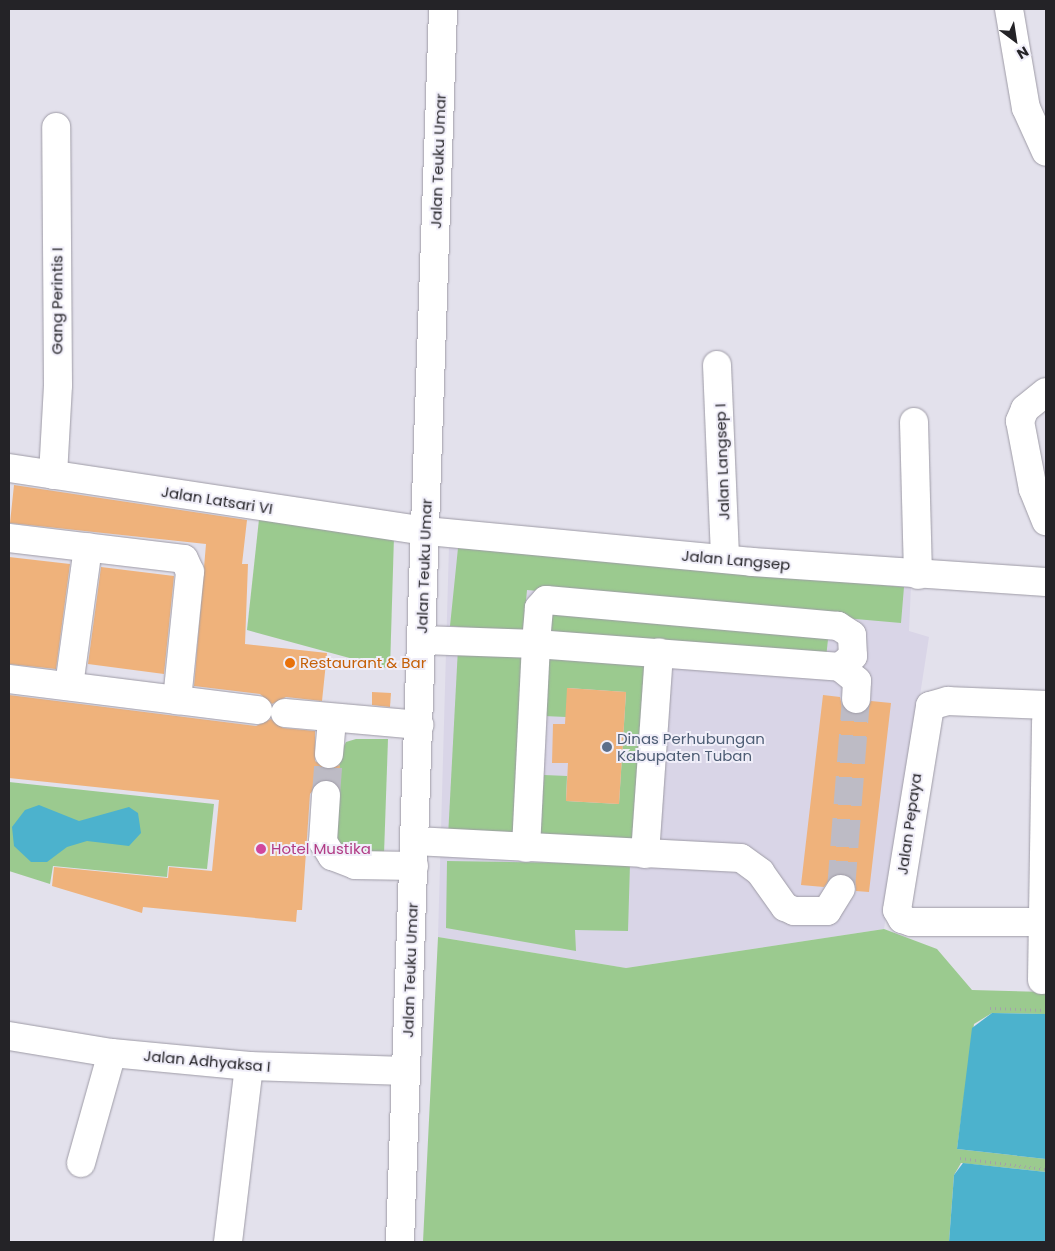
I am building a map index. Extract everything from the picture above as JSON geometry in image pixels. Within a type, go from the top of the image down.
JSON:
[{"type":"main road","name":"Jalan Teuku Umar","points":[[400,1242],[443,9]]},
{"type":"main road","points":[[1009,9],[1025,102],[1040,125],[1046,152]]},
{"type":"main road","name":"Gang Perintis I","points":[[54,475],[58,376],[56,127]]},
{"type":"main road","name":"Jalan Langsep I","points":[[717,365],[725,560]]},
{"type":"main road","points":[[1046,392],[1025,409],[1020,421],[1033,489],[1046,522]]},
{"type":"main road","points":[[914,422],[918,575]]},
{"type":"main road","name":"Jalan Latsari VI","points":[[9,468],[426,531]]},
{"type":"main road","name":"Jalan Langsep","points":[[426,531],[725,560],[918,575],[1046,582]]},
{"type":"main road","points":[[9,538],[177,557],[188,565],[177,700]]},
{"type":"main road","points":[[69,686],[88,547]]},
{"type":"main road","points":[[526,848],[538,608],[551,598],[844,627],[854,640],[853,656],[840,667]]},
{"type":"main road","points":[[422,640],[536,644],[840,667],[857,681],[856,699]]},
{"type":"main road","points":[[645,854],[658,652]]},
{"type":"main road","points":[[9,679],[258,710]]},
{"type":"main road","name":"Jalan Pepaya","points":[[1043,922],[911,922],[902,919],[897,910],[930,706],[948,701],[1046,706]]},
{"type":"main road","points":[[285,713],[332,719],[419,725]]},
{"type":"main road","points":[[329,754],[332,719]]},
{"type":"main road","points":[[1042,980],[1046,721]]},
{"type":"main road","points":[[326,795],[323,842],[332,856],[355,865],[414,854],[526,848],[741,858],[760,872],[785,907],[794,911],[827,911],[841,889]]},
{"type":"main road","name":"Jalan Adhyaksa I","points":[[9,1036],[112,1053],[249,1066],[406,1071]]},
{"type":"main road","points":[[81,1163],[112,1053]]},
{"type":"main road","points":[[228,1242],[249,1066]]},
{"type":"path","points":[[990,1008],[1046,1010]]},
{"type":"path","points":[[960,1158],[1046,1169]]},
{"type":"shaded area","name":"Dinas Perhubungan Kabupaten Tuban","points":[[449,545],[911,586],[909,631],[929,637],[884,929],[626,968],[438,937]]},
{"type":"green space","points":[[260,510],[394,536],[390,669],[247,630]]},
{"type":"green space","points":[[458,548],[904,587],[901,623],[527,590],[523,633],[450,626]]},
{"type":"green space","points":[[552,606],[829,630],[826,658],[549,636]]},
{"type":"green space","points":[[458,648],[527,651],[516,840],[448,837]]},
{"type":"green space","points":[[547,655],[649,661],[638,845],[540,840],[544,775],[567,776],[566,801],[619,804],[626,692],[568,688],[566,717],[544,716]]},
{"type":"green space","points":[[356,739],[388,739],[384,854],[339,847],[331,827],[341,752],[346,742]]},
{"type":"green space","points":[[9,782],[214,804],[207,869],[168,866],[167,877],[53,866],[50,884],[9,871]]},
{"type":"green space","points":[[447,861],[630,864],[628,931],[575,930],[576,951],[446,928]]},
{"type":"green space","points":[[884,929],[937,949],[972,990],[1046,992],[1046,1014],[992,1013],[974,1024],[957,1149],[1046,1159],[1046,1172],[961,1163],[954,1175],[949,1242],[423,1242],[438,937],[626,968]]},
{"type":"water","points":[[39,805],[79,821],[129,807],[138,813],[141,833],[129,846],[87,841],[67,847],[47,862],[31,862],[14,846],[12,827],[25,810]]},
{"type":"water","points":[[992,1013],[1046,1014],[1046,1159],[957,1149],[972,1028]]},
{"type":"water","points":[[963,1163],[1046,1172],[1046,1242],[949,1242],[954,1175]]},
{"type":"building","points":[[14,485],[247,520],[242,564],[248,564],[245,644],[327,653],[322,701],[286,697],[272,704],[260,694],[194,686],[206,544],[10,523]]},
{"type":"building","points":[[9,557],[70,564],[56,669],[9,664]]},
{"type":"building","points":[[101,567],[174,576],[164,674],[88,664]]},
{"type":"building","name":"Dinas Perhubungan Kabupaten Tuban","points":[[567,688],[626,692],[619,804],[566,801],[568,763],[552,763],[553,724],[565,724]]},
{"type":"building","points":[[372,692],[391,693],[390,707],[372,705]]},
{"type":"building","points":[[9,695],[256,726],[271,719],[283,728],[315,731],[315,761],[327,769],[340,765],[338,785],[320,781],[310,794],[302,910],[297,910],[296,922],[143,907],[142,913],[52,886],[54,867],[168,878],[169,867],[212,871],[219,800],[9,778]]},
{"type":"building","points":[[823,695],[840,697],[842,706],[855,715],[863,713],[871,701],[891,703],[869,892],[856,891],[855,881],[842,873],[833,875],[824,887],[801,885]]},
{"type":"tunnel","points":[[841,889],[856,699]]},
{"type":"tunnel","points":[[326,795],[329,754]]},
{"type":"place","name":"Restaurant & Bar","points":[[290,663]]},
{"type":"place","name":"Dinas Perhubungan Kabupaten Tuban","points":[[607,747]]},
{"type":"place","name":"Hotel Mustika","points":[[261,849]]}]
